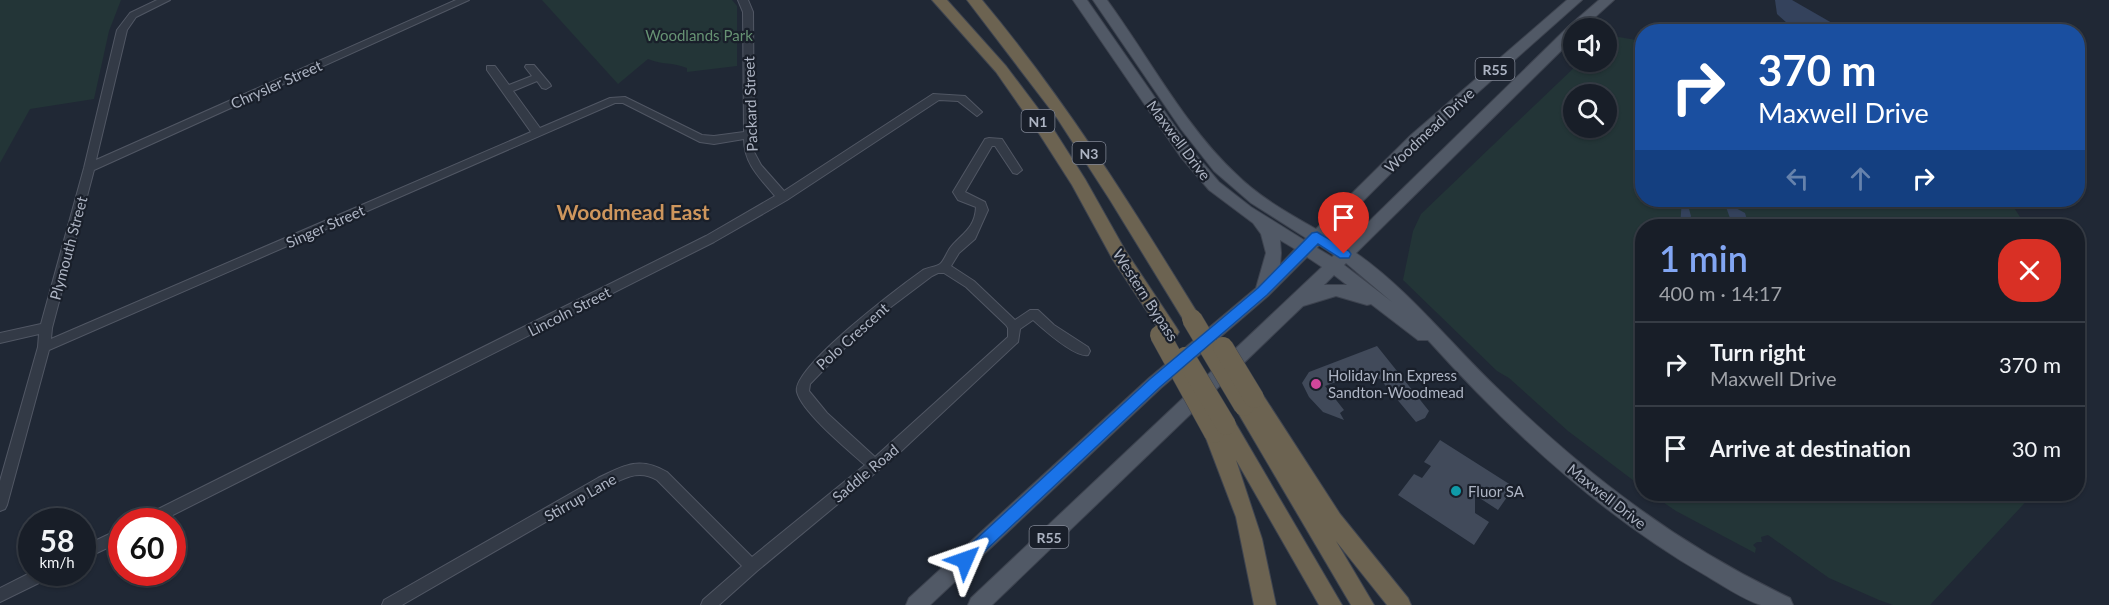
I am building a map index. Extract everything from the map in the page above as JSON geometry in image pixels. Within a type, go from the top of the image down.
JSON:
[{"type":"highway","name":"Western Bypass","points":[[939,0],[1001,69],[1046,131],[1079,183],[1220,429]]},
{"type":"highway","name":"Western Bypass","points":[[974,0],[1000,29],[1103,173],[1197,317],[1249,402],[1363,605]]},
{"type":"highway","points":[[1249,402],[1333,521],[1400,605]]},
{"type":"highway","points":[[1220,429],[1251,529],[1265,605]]},
{"type":"highway","points":[[1220,429],[1331,605]]},
{"type":"main road","name":"Maxwell Drive","points":[[1080,0],[1185,153],[1214,186],[1246,211],[1304,249],[1338,260],[1381,281],[1420,318],[1454,357],[1565,464],[1609,500],[1696,560],[1783,605]]},
{"type":"main road","name":"Maxwell Drive","points":[[1100,0],[1196,139],[1221,169],[1265,206],[1317,237],[1392,311],[1454,357]]},
{"type":"main road","name":"Woodmead Drive","points":[[916,605],[1155,383],[1262,292],[1416,139],[1575,0]]},
{"type":"main road","name":"Woodmead Drive","points":[[1587,18],[1607,0]]},
{"type":"main road","name":"Woodmead Drive","points":[[982,602],[1287,311],[1563,40]]},
{"type":"main road","points":[[1246,211],[1266,229],[1274,245],[1273,260],[1262,292]]},
{"type":"main road","points":[[1287,311],[1315,294],[1336,288],[1351,292],[1392,311]]},
{"type":"street","name":"Plymouth Street","points":[[0,505],[44,347],[46,328],[89,168],[122,30],[133,15],[165,0]]},
{"type":"street","name":"Chrysler Street","points":[[89,168],[464,0]]},
{"type":"street","name":"Packard Street","points":[[743,0],[748,12],[751,158],[783,197]]},
{"type":"street","points":[[530,67],[546,86]]},
{"type":"street","points":[[491,68],[538,133]]},
{"type":"street","points":[[507,90],[538,77]]},
{"type":"street","name":"Lincoln Street","points":[[173,508],[710,239],[783,197],[937,96],[961,98],[977,112]]},
{"type":"street","name":"Singer Street","points":[[44,347],[617,99],[625,100],[700,138],[714,140],[749,135]]},
{"type":"street","points":[[1017,170],[998,142],[992,140],[989,142],[959,192],[962,197],[981,205],[982,210],[971,236],[955,250],[944,268],[957,274],[1014,330],[1034,313],[1084,351]]},
{"type":"street","name":"Polo Crescent","points":[[874,465],[806,398],[804,384],[810,374],[863,322],[928,273],[944,268]]},
{"type":"street","points":[[0,338],[46,328]]},
{"type":"street","name":"Saddle Road","points":[[708,605],[874,465],[1009,345],[1014,330]]},
{"type":"street","name":"Stirrup Lane","points":[[389,605],[603,482],[637,467],[649,468],[662,476],[752,566]]},
{"type":"street","points":[[0,595],[18,586]]},
{"type":"green space","points":[[0,0],[121,0],[109,31],[94,99],[30,109],[0,163]]},
{"type":"green space","name":"Woodlands Park","points":[[542,0],[732,0],[737,6],[737,66],[687,72],[687,68],[682,66],[648,59],[618,84]]},
{"type":"green space","points":[[1617,37],[1635,40],[1635,207],[2014,207],[2021,219],[1635,219],[1635,482],[1568,431],[1509,378],[1497,371],[1403,280],[1413,231],[1421,214],[1570,72],[1617,72]]},
{"type":"green space","points":[[1661,501],[2027,501],[1930,605],[1893,605],[1879,600],[1829,578],[1768,535],[1761,537],[1762,542],[1753,545],[1756,548],[1755,553]]},
{"type":"water","points":[[1775,0],[1792,0],[1834,24],[1788,24],[1777,14]]},
{"type":"water","points":[[1681,207],[1690,207],[1690,219],[1681,219]]},
{"type":"water","points":[[1726,207],[1734,207],[1745,213],[1747,219],[1730,219]]},
{"type":"building","name":"Holiday Inn Express Sandton-Woodmead","points":[[1377,346],[1429,411],[1425,418],[1416,422],[1380,379],[1363,372],[1325,386],[1344,410],[1340,413],[1344,420],[1323,412],[1309,397],[1302,383],[1309,372]]},
{"type":"building","name":"Fluor SA","points":[[1440,440],[1514,487],[1498,510],[1475,495],[1475,513],[1489,522],[1474,545],[1398,495],[1414,474],[1422,478],[1431,466],[1424,462]]},
{"type":"place","name":"Holiday Inn Express Sandton-Woodmead","points":[[1316,384]]},
{"type":"place","name":"Fluor SA","points":[[1456,491]]},
{"type":"district","name":"Woodmead East","points":[[633,211]]},
{"type":"route","points":[[965,560],[1155,383],[1262,292],[1317,237],[1344,254]]}]
